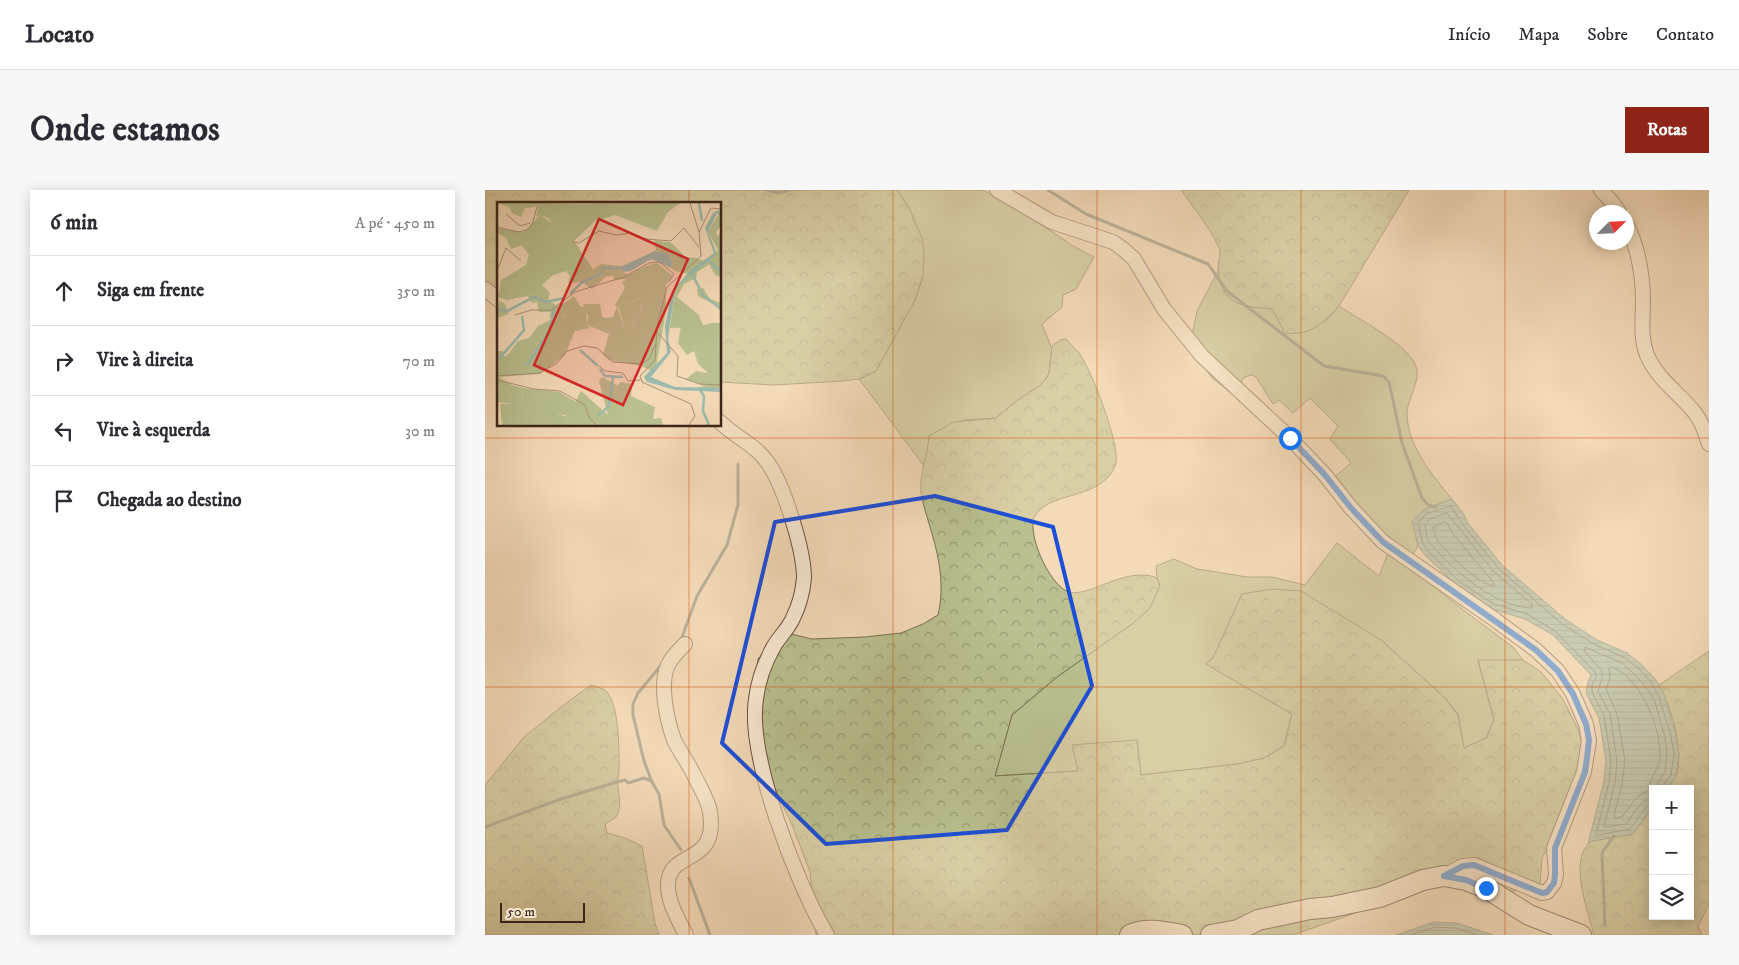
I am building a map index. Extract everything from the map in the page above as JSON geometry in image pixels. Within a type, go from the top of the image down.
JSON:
[{"type":"street","points":[[997,190],[1052,222],[1113,242],[1123,249],[1134,259],[1164,309],[1201,356],[1290,438],[1383,542],[1494,619],[1536,650],[1558,671],[1573,694],[1586,724],[1589,740],[1585,772],[1555,848],[1554,883],[1547,892],[1542,893],[1474,865],[1463,866],[1444,876],[1423,880],[1380,897],[1258,920],[1238,930],[1211,935]]},
{"type":"street","points":[[1601,190],[1614,205]]},
{"type":"street","points":[[1634,244],[1642,279],[1643,344],[1648,357],[1660,377],[1695,413],[1709,444]]},
{"type":"street","points":[[485,289],[497,298]]},
{"type":"street","points":[[721,423],[757,450],[773,470],[788,506],[801,553],[804,579],[800,598],[793,618],[774,645],[762,673],[755,700],[755,731],[763,768],[789,853],[804,890],[827,935]]},
{"type":"street","points":[[685,644],[668,665],[663,683],[665,703],[674,739],[704,795],[710,811],[710,832],[705,846],[695,855],[671,870],[668,879],[671,903],[686,935]]},
{"type":"street","points":[[1444,876],[1466,880],[1486,888],[1529,915],[1581,935]]},
{"type":"street","points":[[1130,935],[1150,930],[1182,935]]},
{"type":"highlighted area","points":[[935,496],[1053,527],[1092,686],[1007,830],[826,844],[722,743],[775,522]]},
{"type":"green space","points":[[485,190],[897,190],[909,208],[922,238],[924,254],[923,276],[915,300],[876,371],[859,379],[843,381],[774,385],[721,382],[721,202],[497,202],[497,305],[485,296]]},
{"type":"green space","points":[[897,190],[983,190],[1094,257],[1076,289],[1063,295],[1062,307],[1042,324],[1052,349],[1049,373],[1046,379],[996,418],[964,420],[929,436],[924,466],[859,379],[876,371],[915,300],[923,276],[909,208]]},
{"type":"green space","points":[[1181,190],[1409,190],[1339,306],[1321,323],[1308,331],[1285,333],[1272,309],[1242,305],[1228,297],[1220,281],[1218,268],[1220,252],[1218,246]]},
{"type":"green space","points":[[1219,269],[1221,281],[1252,307],[1272,309],[1325,322],[1339,306],[1392,340],[1409,356],[1417,370],[1416,383],[1407,410],[1412,439],[1423,461],[1452,499],[1423,510],[1413,521],[1418,546],[1407,565],[1513,647],[1523,660],[1478,661],[1494,720],[1486,738],[1464,748],[1458,714],[1444,697],[1381,640],[1213,658],[1206,664],[1292,714],[1284,746],[1264,758],[1238,764],[1141,775],[1137,741],[1073,745],[1078,771],[995,776],[1012,715],[1057,677],[1132,624],[1160,586],[1156,566],[1174,559],[1197,569],[1247,577],[1272,577],[1305,585],[1337,543],[1379,576],[1389,551],[1325,485],[1351,463],[1330,439],[1338,426],[1310,398],[1293,413],[1279,400],[1273,404],[1256,377],[1252,375],[1244,377],[1234,395],[1212,378],[1199,360],[1192,335],[1197,311]]},
{"type":"green space","points":[[1066,339],[1079,353],[1104,407],[1114,440],[1116,463],[1109,476],[1098,485],[1051,503],[1036,514],[1033,522],[1033,532],[1036,544],[1054,580],[1069,592],[1075,593],[1092,589],[1116,580],[1141,575],[1157,578],[1160,586],[1150,608],[1132,624],[1057,677],[1012,715],[995,776],[1078,771],[1072,745],[1137,740],[1141,775],[1238,764],[1264,758],[1284,746],[1292,714],[1206,664],[1213,658],[1242,594],[1272,589],[1301,591],[1381,640],[1444,697],[1458,715],[1464,748],[1486,738],[1494,720],[1478,660],[1523,660],[1541,672],[1563,699],[1579,731],[1586,761],[1558,830],[1542,858],[1540,885],[1497,895],[1459,863],[1358,912],[1293,935],[816,935],[810,872],[792,825],[764,765],[753,696],[758,659],[772,643],[791,634],[812,639],[865,637],[901,633],[923,624],[938,615],[941,593],[940,571],[921,493],[921,479],[929,436],[954,422],[996,418],[1046,379],[1049,373],[1052,346],[1060,340]]},
{"type":"green space","points":[[1709,651],[1709,905],[1698,926],[1702,935],[1594,935],[1581,885],[1581,859],[1585,849],[1592,841],[1633,834],[1649,812],[1649,920],[1694,920],[1694,785],[1670,785],[1676,776],[1679,755],[1678,743],[1672,717],[1659,685]]},
{"type":"green space","points":[[591,685],[605,690],[611,698],[618,730],[620,806],[616,817],[605,824],[607,833],[625,838],[642,846],[655,923],[659,935],[485,935],[485,785],[524,737]]},
{"type":"water","points":[[1452,499],[1463,513],[1467,522],[1502,565],[1565,619],[1597,640],[1627,653],[1656,680],[1664,694],[1676,735],[1679,754],[1676,777],[1669,785],[1649,785],[1649,812],[1633,834],[1592,841],[1588,844],[1604,781],[1606,761],[1599,718],[1586,693],[1591,675],[1553,635],[1525,619],[1492,609],[1457,586],[1426,556],[1418,546],[1412,521],[1423,510]]},
{"type":"water","points":[[1434,922],[1457,923],[1493,935],[1396,935]]},
{"type":"waterway","points":[[767,190],[778,193],[790,190]]},
{"type":"waterway","points":[[1048,190],[1086,214],[1208,264],[1227,291],[1324,366],[1383,376],[1389,382],[1402,443],[1422,498],[1428,505],[1436,507]]},
{"type":"waterway","points":[[681,640],[697,596],[727,545],[738,505],[738,464]]},
{"type":"waterway","points":[[663,663],[638,693],[633,704],[633,715],[644,761],[659,794],[664,825],[681,850]]},
{"type":"waterway","points":[[485,827],[558,800],[617,782],[625,780],[628,783],[644,778],[651,781]]},
{"type":"waterway","points":[[1605,925],[1602,855],[1614,836]]},
{"type":"waterway","points":[[689,878],[710,935]]},
{"type":"route","points":[[1290,438],[1383,542],[1536,650],[1558,671],[1573,694],[1586,724],[1589,740],[1585,772],[1558,835],[1555,848],[1554,883],[1551,889],[1542,893],[1474,865],[1463,866],[1444,876],[1466,880],[1486,888]]}]
